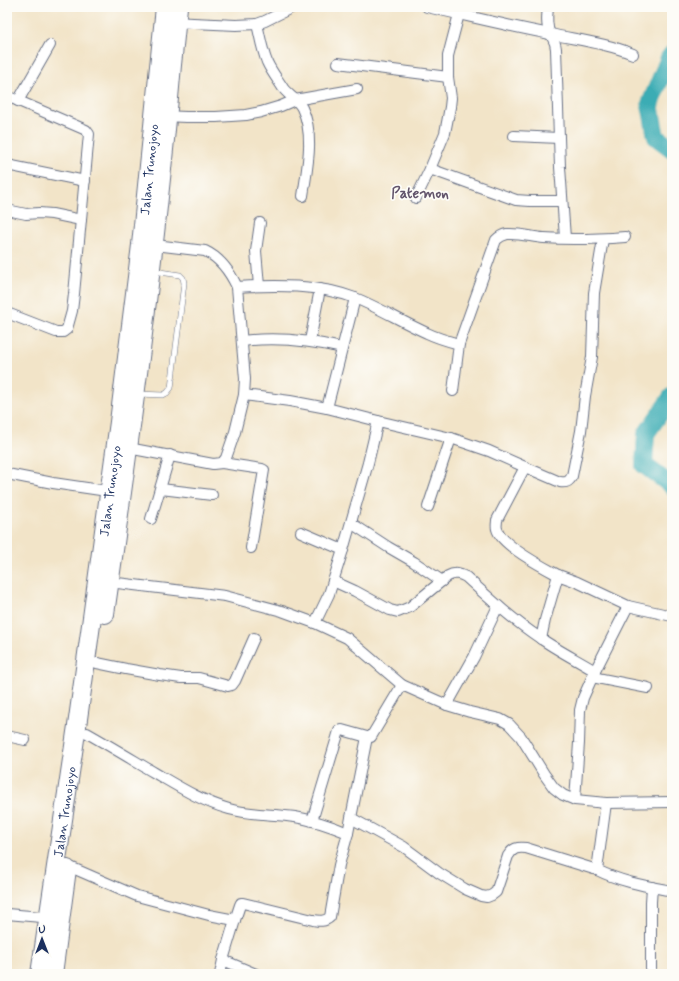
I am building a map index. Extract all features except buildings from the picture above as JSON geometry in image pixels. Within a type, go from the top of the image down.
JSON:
[{"type":"highway","name":"Jalan Trunojoyo","points":[[40,974],[47,917],[115,492],[129,393],[145,270],[171,15]]},
{"type":"highway","name":"Jalan Trunojoyo","points":[[145,270],[154,245],[161,116]]},
{"type":"highway","name":"Jalan Trunojoyo","points":[[53,974],[47,917],[68,866],[109,582],[115,492],[128,448],[129,393]]},
{"type":"street","points":[[171,15],[236,25],[257,24],[293,7]]},
{"type":"street","points":[[427,7],[597,43],[633,54]]},
{"type":"street","points":[[548,7],[547,24],[550,34],[554,38],[556,49],[562,202],[565,238]]},
{"type":"street","points":[[416,198],[442,141],[450,107],[451,98],[448,77],[448,56],[459,14]]},
{"type":"street","points":[[257,24],[268,63],[284,90],[300,104],[307,123],[309,138],[303,196]]},
{"type":"street","points":[[18,101],[50,45]]},
{"type":"street","points":[[338,64],[448,77]]},
{"type":"street","points":[[161,116],[216,117],[246,115],[282,106],[295,100],[358,89]]},
{"type":"street","points":[[7,96],[88,132],[89,135],[74,294],[72,311],[67,329],[63,332],[56,332],[7,314]]},
{"type":"street","points":[[514,136],[559,138]]},
{"type":"street","points":[[7,165],[85,181]]},
{"type":"street","points":[[430,169],[516,200],[530,202],[562,202]]},
{"type":"street","points":[[7,210],[26,214],[52,214],[81,220]]},
{"type":"street","points":[[259,286],[256,252],[260,223]]},
{"type":"street","points":[[453,392],[459,344],[498,237],[516,234],[544,238],[603,239],[625,237]]},
{"type":"street","points":[[244,395],[327,408],[451,438],[489,451],[560,482],[569,481],[572,476],[581,431],[592,357],[594,293],[603,239]]},
{"type":"street","points":[[154,245],[205,251],[213,255],[231,276],[237,287],[245,379],[244,395],[235,432],[226,458],[222,463]]},
{"type":"street","points":[[237,287],[295,287],[336,292],[355,298],[380,309],[427,334],[459,344]]},
{"type":"street","points":[[310,341],[320,289]]},
{"type":"street","points":[[327,408],[355,298]]},
{"type":"street","points":[[242,341],[259,339],[310,341],[342,348]]},
{"type":"street","points":[[315,623],[329,594],[344,550],[378,421]]},
{"type":"street","points":[[428,507],[451,438]]},
{"type":"street","points":[[128,448],[213,464],[222,463],[264,470],[251,548]]},
{"type":"street","points":[[151,519],[170,455]]},
{"type":"street","points":[[525,467],[496,525],[497,530],[503,538],[514,549],[558,575],[577,582],[628,606],[672,616]]},
{"type":"street","points":[[7,474],[76,487],[115,492]]},
{"type":"street","points":[[161,489],[212,495]]},
{"type":"street","points":[[351,523],[442,581]]},
{"type":"street","points":[[301,532],[344,550]]},
{"type":"street","points":[[333,582],[355,591],[390,610],[398,612],[410,607],[451,574],[461,575],[466,577],[521,625],[594,674],[648,688]]},
{"type":"street","points":[[540,639],[558,575]]},
{"type":"street","points":[[109,582],[225,596],[282,610],[347,638],[402,685],[447,705],[509,724],[521,737],[554,788],[563,795],[575,800],[606,804],[672,802]]},
{"type":"street","points":[[447,705],[474,657],[498,606]]},
{"type":"street","points":[[575,800],[580,710],[583,698],[628,606]]},
{"type":"street","points":[[97,663],[160,675],[181,678],[199,678],[228,686],[232,685],[235,681],[254,638]]},
{"type":"street","points":[[312,821],[339,731],[342,730],[371,737],[402,685]]},
{"type":"street","points":[[87,733],[173,784],[213,804],[253,813],[312,821],[348,833]]},
{"type":"street","points":[[7,736],[25,740]]},
{"type":"street","points":[[220,974],[241,903],[313,920],[323,921],[329,919],[331,915],[339,864],[348,833],[367,737]]},
{"type":"street","points":[[598,870],[606,804]]},
{"type":"street","points":[[351,818],[404,847],[439,873],[464,889],[481,896],[487,897],[496,892],[508,856],[511,851],[517,848],[526,848],[598,870],[607,875],[638,885],[672,891]]},
{"type":"street","points":[[68,866],[137,896],[235,920]]},
{"type":"street","points":[[651,974],[652,887]]},
{"type":"street","points":[[7,914],[47,917]]},
{"type":"street","points":[[223,960],[256,974]]},
{"type":"lane","points":[[129,393],[163,395],[167,393],[170,388],[172,380],[184,283],[183,278],[180,275],[145,270]]},
{"type":"waterway","points":[[672,54],[650,104],[656,137],[672,149]]},
{"type":"waterway","points":[[672,396],[646,434],[644,465],[672,486]]},
{"type":"district","name":"Patemon","points":[[420,193]]}]
